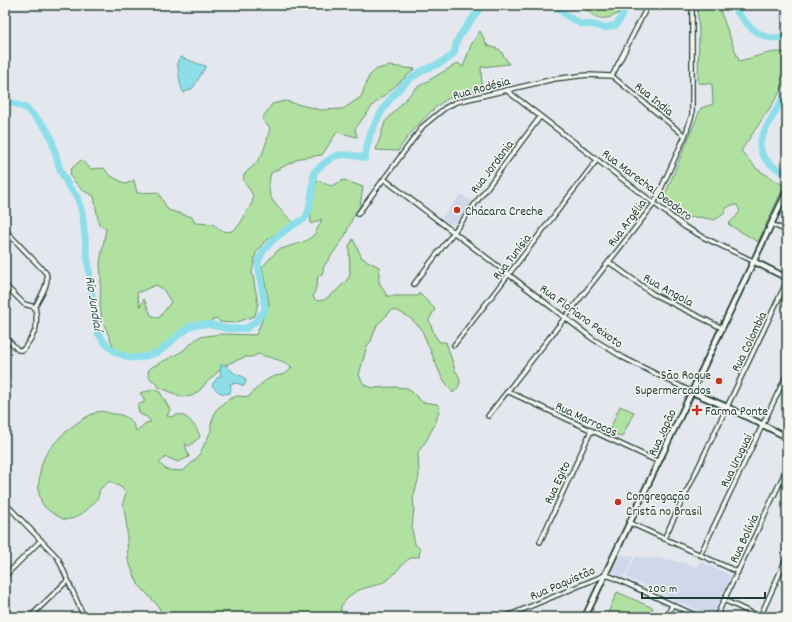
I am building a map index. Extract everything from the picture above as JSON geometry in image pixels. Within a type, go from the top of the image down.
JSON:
[{"type":"street","points":[[612,76],[648,5]]},
{"type":"street","name":"Rua Argélia","points":[[488,416],[654,204],[686,136],[692,115],[692,5]]},
{"type":"street","name":"Rua Rodésia","points":[[358,214],[423,126],[445,108],[456,102],[554,79],[586,75],[612,76]]},
{"type":"street","name":"Rua India","points":[[612,76],[686,136]]},
{"type":"street","name":"Rua Marechal Deodoro","points":[[506,90],[654,204],[691,230],[787,278]]},
{"type":"street","name":"Rua Jordania","points":[[414,284],[540,117]]},
{"type":"street","name":"Rua Tunísia","points":[[454,345],[597,160]]},
{"type":"street","name":"Rua Floriano Peixoto","points":[[384,179],[593,339],[624,358],[787,437]]},
{"type":"street","name":"Rua Japão","points":[[585,617],[787,190]]},
{"type":"street","points":[[771,224],[787,231]]},
{"type":"street","points":[[5,230],[46,273],[48,278],[35,307],[37,320],[33,337],[23,350],[18,350],[5,337]]},
{"type":"street","name":"Rua Angola","points":[[609,262],[653,294],[722,328]]},
{"type":"street","name":"Rua Colombia","points":[[664,539],[787,282]]},
{"type":"street","points":[[5,284],[24,304],[35,307]]},
{"type":"street","name":"Rua Uruguai","points":[[700,555],[787,374]]},
{"type":"street","name":"Rua Marrocos","points":[[507,392],[659,462]]},
{"type":"street","name":"Rua Egito","points":[[540,542],[591,431]]},
{"type":"street","name":"Rua Bolívia","points":[[716,617],[787,468]]},
{"type":"street","points":[[5,503],[58,558],[84,617]]},
{"type":"street","points":[[5,512],[9,507]]},
{"type":"street","points":[[630,523],[738,572]]},
{"type":"street","points":[[5,576],[41,540]]},
{"type":"street","points":[[724,600],[760,617],[787,557]]},
{"type":"street","points":[[605,576],[612,577],[699,617]]},
{"type":"street","name":"Rua Paquistão","points":[[505,617],[605,576]]},
{"type":"street","points":[[30,617],[68,580]]},
{"type":"street","points":[[667,617],[672,605]]},
{"type":"shaded area","name":"Chácara Creche","points":[[461,194],[472,202],[457,222],[449,224],[442,218]]},
{"type":"shaded area","points":[[620,555],[634,556],[624,577],[612,572]]},
{"type":"shaded area","points":[[636,556],[651,559],[668,559],[698,567],[700,561],[731,576],[712,617],[626,577]]},
{"type":"shaded area","points":[[613,573],[706,617],[691,617],[610,579]]},
{"type":"green space","points":[[580,5],[622,5],[618,14],[612,17],[602,18],[594,15]]},
{"type":"green space","points":[[697,5],[718,5],[739,61],[776,52],[787,53],[787,82],[741,151],[757,169],[784,186],[758,242],[728,224],[740,211],[737,205],[732,205],[726,208],[725,213],[715,220],[699,217],[681,218],[670,207],[664,197],[701,108],[713,104],[712,84],[698,83],[699,32]]},
{"type":"green space","points":[[480,31],[487,45],[500,50],[509,64],[481,67],[482,91],[460,95],[445,100],[422,121],[398,151],[376,150],[385,122],[416,88],[458,63],[463,67],[471,45]]},
{"type":"green space","points":[[390,66],[415,69],[373,105],[355,129],[357,137],[337,132],[322,155],[300,158],[271,173],[269,182],[270,195],[277,206],[293,222],[264,242],[256,253],[252,272],[258,303],[255,316],[234,323],[220,322],[216,318],[205,324],[189,326],[163,347],[162,352],[148,358],[129,357],[114,348],[102,319],[100,305],[100,263],[106,229],[99,225],[94,196],[82,190],[70,176],[71,169],[81,160],[91,169],[104,168],[109,175],[126,184],[134,180],[137,193],[158,192],[168,210],[192,217],[195,223],[212,223],[218,228],[229,232],[241,223],[251,204],[253,197],[243,178],[244,175],[256,164],[264,150],[270,128],[262,119],[272,104],[285,101],[321,110],[343,109],[361,97],[369,76],[377,69]],"holes":[[[156,285],[163,289],[171,302],[159,318],[151,315],[144,299],[140,307],[137,293]]]},
{"type":"green space","points":[[317,180],[331,186],[344,180],[363,187],[360,206],[352,219],[345,236],[324,266],[322,274],[318,276],[313,297],[317,301],[324,300],[346,281],[350,275],[349,246],[353,239],[362,258],[379,267],[379,282],[387,296],[418,296],[419,293],[435,309],[429,320],[435,336],[440,342],[446,342],[455,370],[459,376],[460,383],[453,393],[441,376],[421,328],[410,318],[398,311],[392,310],[377,325],[371,341],[367,346],[359,375],[366,386],[374,388],[408,388],[422,402],[437,404],[440,407],[436,422],[426,441],[418,452],[419,476],[413,499],[414,507],[412,529],[415,544],[420,549],[419,557],[410,558],[386,581],[361,589],[353,594],[341,606],[341,613],[345,617],[162,617],[158,606],[138,584],[128,560],[127,528],[123,502],[126,493],[122,488],[110,481],[100,489],[98,497],[87,510],[76,517],[65,520],[46,508],[40,498],[39,480],[42,462],[49,450],[61,436],[82,419],[97,412],[126,417],[131,421],[136,431],[146,423],[151,422],[147,417],[140,414],[138,404],[144,403],[144,398],[140,393],[154,389],[160,392],[170,410],[167,416],[172,417],[181,415],[185,417],[193,424],[199,433],[200,437],[189,446],[185,444],[189,457],[178,462],[166,457],[159,463],[167,470],[183,471],[198,457],[211,431],[211,424],[216,410],[227,400],[237,396],[249,397],[267,380],[287,373],[292,367],[282,361],[258,354],[252,357],[245,357],[225,365],[192,396],[182,397],[159,387],[149,377],[148,371],[152,367],[181,352],[199,337],[220,334],[256,335],[269,303],[262,267],[278,250],[306,241],[315,234],[322,219],[311,224],[310,207]]},
{"type":"green space","points":[[620,406],[634,412],[622,437],[609,431]]},
{"type":"green space","points":[[617,592],[653,608],[649,617],[606,617]]},
{"type":"water","points":[[180,57],[206,66],[193,88],[184,93],[181,86],[177,63]]},
{"type":"water","points":[[221,365],[226,365],[234,373],[244,377],[246,381],[244,386],[237,383],[230,384],[230,393],[227,394],[216,389],[212,385],[217,378],[221,376]]},
{"type":"waterway","name":"Rio Jundiaí","points":[[5,100],[26,108],[45,127],[51,137],[60,170],[68,185],[77,197],[82,212],[95,320],[98,333],[105,343],[115,352],[130,358],[143,357],[159,352],[193,325],[207,324],[229,329],[247,328],[256,321],[265,310],[258,264],[260,258],[263,252],[276,237],[305,218],[307,215],[314,172],[327,161],[337,156],[348,155],[365,158],[371,133],[377,120],[392,97],[411,78],[422,71],[448,59],[455,52],[456,42],[481,5]]},
{"type":"waterway","name":"Rio Jundiaí","points":[[555,5],[567,16],[581,24],[595,25],[604,28],[616,25],[621,18],[626,5]]},
{"type":"waterway","name":"Rio Jundiaí","points":[[732,5],[745,22],[762,35],[775,38],[787,35]]},
{"type":"waterway","name":"Rio Jundiaí","points":[[787,92],[767,126],[760,145],[765,159],[773,166],[787,173]]},
{"type":"place","name":"Chácara Creche","points":[[457,210]]},
{"type":"place","name":"São Roque Supermercados","points":[[719,381]]},
{"type":"place","name":"Farma Ponte","points":[[697,410]]},
{"type":"place","name":"Congregação Cristã no Brasil","points":[[618,502]]}]
